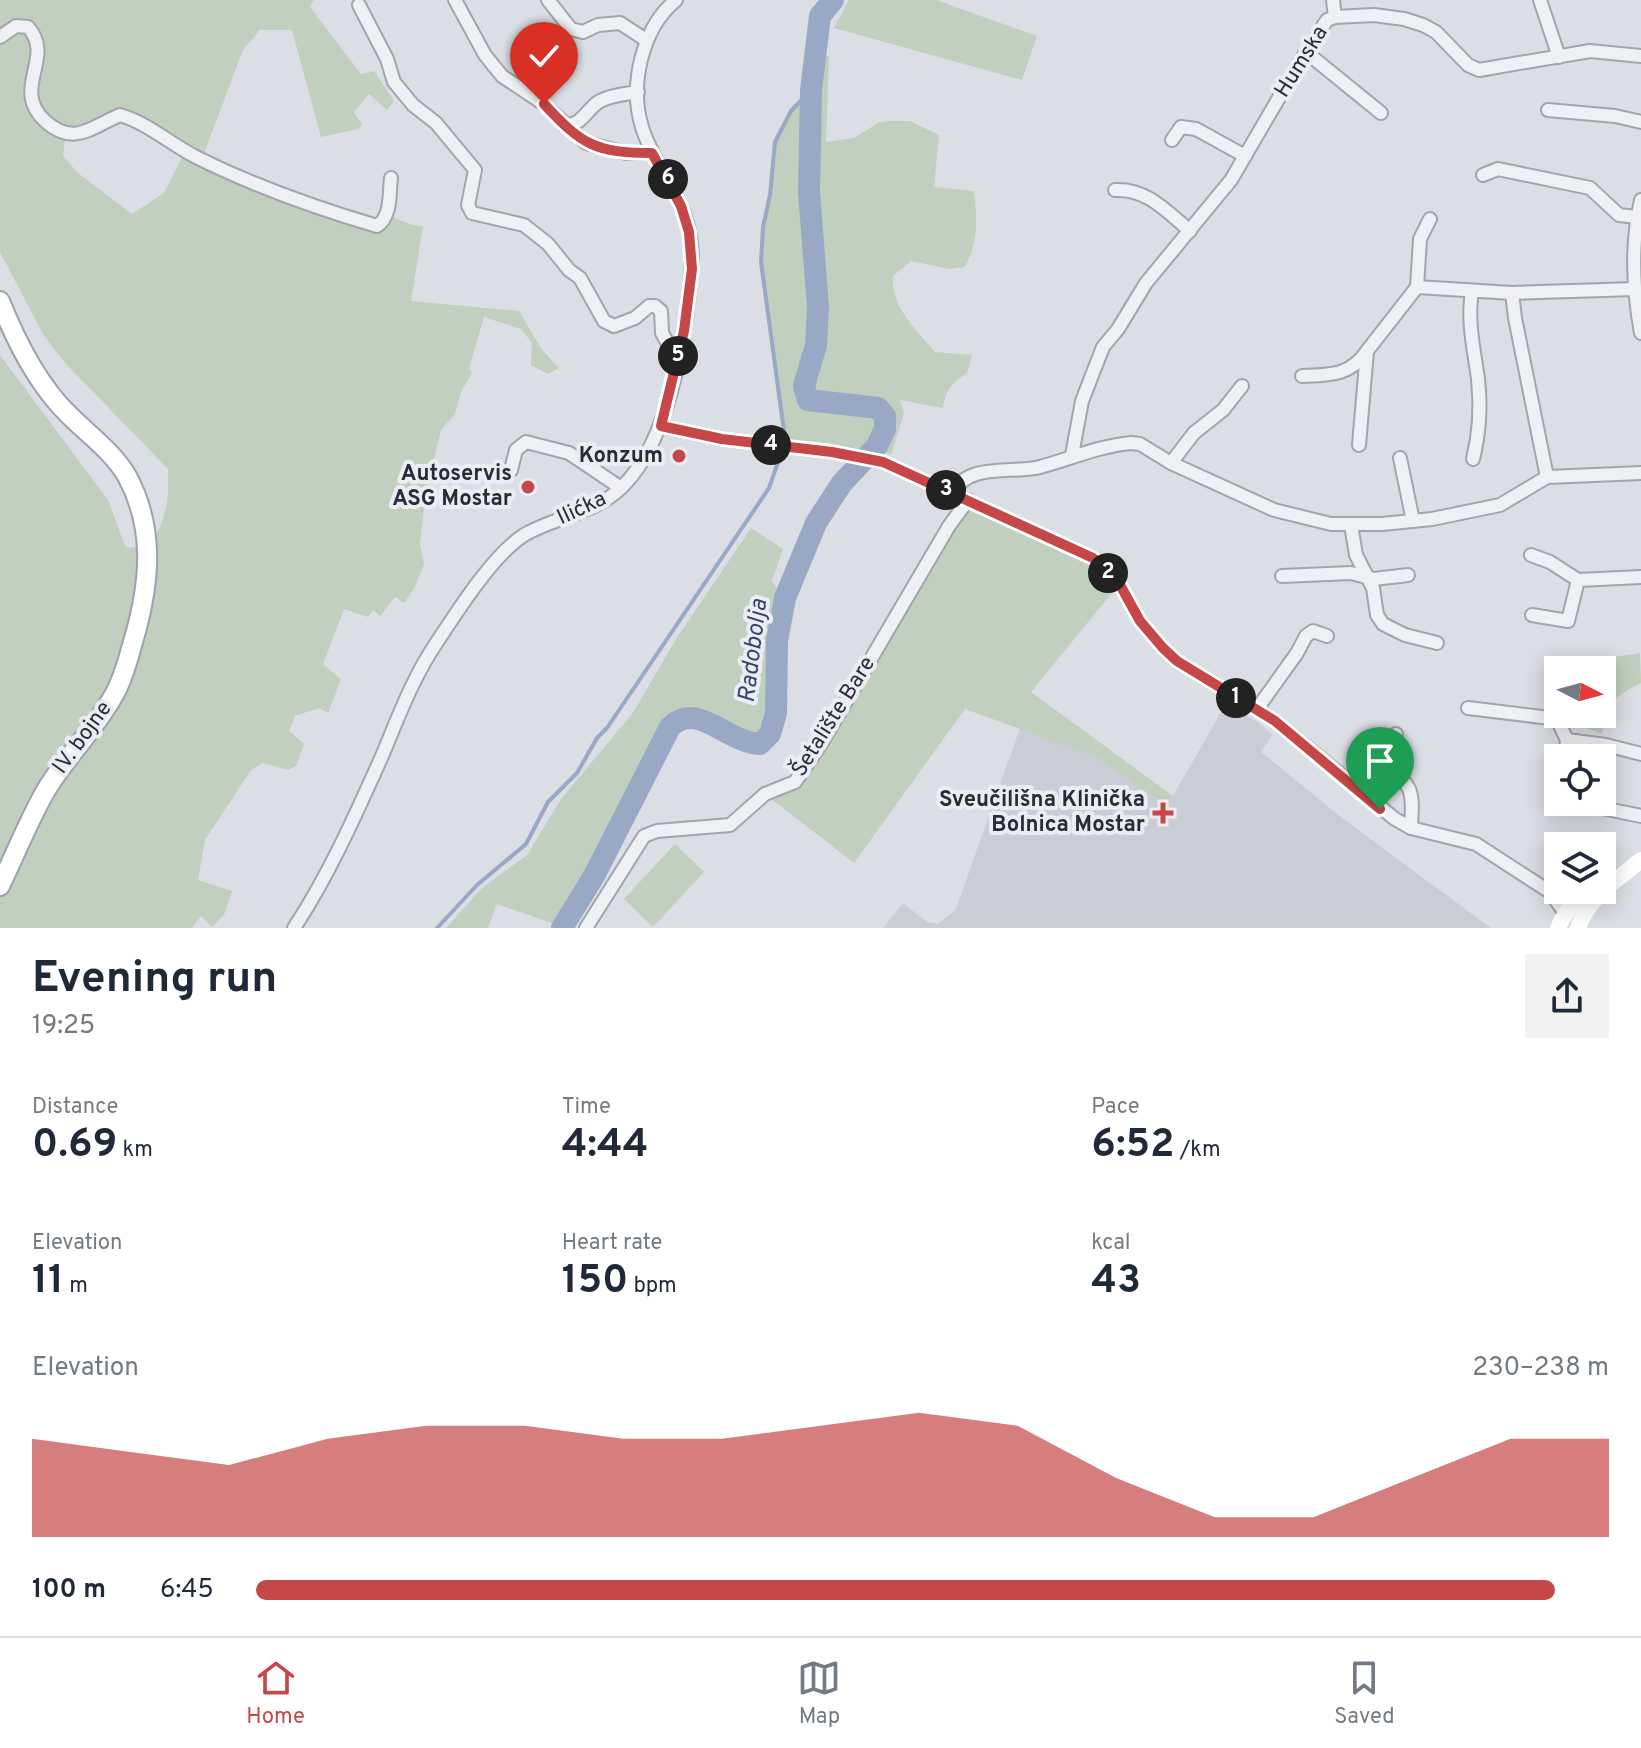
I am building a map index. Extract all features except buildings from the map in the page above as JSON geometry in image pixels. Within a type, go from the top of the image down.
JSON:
[{"type":"main road","name":"IV. bojne","points":[[0,301],[11,328],[45,389],[111,453],[126,475],[144,517],[149,558],[146,584],[124,673],[114,694],[45,793],[0,886]]},
{"type":"street","points":[[455,0],[485,55],[502,76],[544,104],[586,143],[626,153],[652,153]]},
{"type":"street","points":[[548,0],[571,29],[583,32],[598,25],[620,23],[646,40]]},
{"type":"street","name":"Ilićka","points":[[294,928],[349,826],[422,667],[468,598],[502,553],[525,535],[606,501],[621,488],[635,471],[661,426],[684,331],[692,269],[689,232],[675,193],[652,153],[641,126],[638,92],[646,40],[664,10],[676,0]]},
{"type":"street","points":[[1333,0],[1335,17]]},
{"type":"street","points":[[1540,0],[1559,57]]},
{"type":"street","points":[[359,5],[387,59],[394,82],[413,105],[436,123],[475,170],[468,205],[472,213],[524,225],[548,244],[580,278],[604,321],[614,326],[635,318],[649,306],[655,306],[661,311],[662,333],[677,360]]},
{"type":"street","name":"Humska","points":[[1072,455],[1082,401],[1103,347],[1118,329],[1146,283],[1231,180],[1327,20],[1335,17],[1382,16],[1423,25],[1436,32],[1468,65],[1479,70],[1590,51],[1641,56]]},
{"type":"street","points":[[0,37],[16,26],[28,27],[36,37],[38,48],[30,89],[31,101],[36,112],[58,132],[77,134],[120,115],[133,119],[193,155],[238,177],[377,226],[387,213],[391,178]]},
{"type":"street","points":[[1306,52],[1381,113]]},
{"type":"street","points":[[564,125],[581,121],[596,103],[607,97],[638,92]]},
{"type":"street","points":[[1548,110],[1615,116],[1641,122]]},
{"type":"street","points":[[1172,140],[1181,127],[1196,129],[1245,156]]},
{"type":"street","points":[[1483,175],[1498,169],[1590,188],[1619,215],[1637,217]]},
{"type":"street","points":[[1115,190],[1132,189],[1147,196],[1190,231]]},
{"type":"street","points":[[1641,200],[1637,217],[1635,289],[1641,333]]},
{"type":"street","points":[[1302,376],[1338,375],[1360,362],[1417,287],[1420,239],[1430,219]]},
{"type":"street","points":[[1417,287],[1512,293],[1635,289]]},
{"type":"street","points":[[1472,292],[1471,331],[1481,412],[1480,433],[1473,459]]},
{"type":"street","points":[[1512,293],[1547,477]]},
{"type":"street","points":[[1359,445],[1367,351]]},
{"type":"street","points":[[1171,463],[1194,433],[1223,410],[1242,386]]},
{"type":"street","points":[[661,426],[722,439],[883,462],[1093,558],[1119,583],[1140,621],[1163,648],[1200,677],[1257,709],[1380,809],[1411,828],[1476,844],[1544,888]]},
{"type":"street","points":[[511,470],[516,450],[526,442],[569,453],[621,488]]},
{"type":"street","points":[[954,493],[957,484],[998,469],[1031,469],[1072,455],[1131,443],[1140,444],[1171,463],[1274,510],[1331,524],[1432,519],[1500,505],[1547,477],[1641,473]]},
{"type":"street","points":[[1400,458],[1413,521]]},
{"type":"street","name":"Šetalište Bare","points":[[586,928],[644,836],[657,831],[730,825],[765,794],[795,782],[821,744],[949,526],[968,500]]},
{"type":"street","points":[[1351,525],[1356,555],[1373,588],[1377,615],[1383,624],[1405,635],[1437,643]]},
{"type":"street","points":[[1531,555],[1550,562],[1578,580],[1641,577]]},
{"type":"street","points":[[1282,576],[1351,573],[1374,579],[1408,575]]},
{"type":"street","points":[[1532,615],[1568,621],[1578,580]]},
{"type":"street","points":[[1257,709],[1306,636],[1313,631],[1327,636]]},
{"type":"street","points":[[1468,708],[1550,718],[1559,723],[1567,744]]},
{"type":"street","points":[[1396,734],[1385,745],[1384,757],[1387,765],[1411,793],[1411,828]]},
{"type":"street","points":[[1567,740],[1641,754]]},
{"type":"street","points":[[1616,811],[1641,816]]},
{"type":"street","points":[[1616,875],[1641,857]]},
{"type":"street","points":[[1578,928],[1586,909],[1641,857]]},
{"type":"street","points":[[1561,920],[1577,904]]},
{"type":"shaded area","name":"Sveučilišna Klinička Bolnica Mostar","points":[[1226,704],[1259,723],[1272,735],[1261,752],[1346,821],[1491,928],[883,928],[903,903],[927,922],[938,924],[956,909],[1020,728],[1095,756],[1167,806]]},
{"type":"green space","points":[[0,0],[314,0],[310,7],[361,74],[374,71],[394,101],[387,110],[369,94],[354,112],[362,125],[358,129],[321,137],[292,30],[260,30],[243,50],[202,159],[377,225],[390,216],[423,226],[411,301],[519,311],[542,350],[559,368],[548,374],[531,365],[532,343],[521,329],[484,317],[469,368],[472,373],[461,392],[455,414],[441,430],[426,492],[420,543],[424,564],[415,587],[404,603],[395,597],[380,616],[373,610],[368,617],[344,609],[323,664],[341,679],[328,713],[319,708],[295,716],[289,731],[304,744],[296,766],[288,770],[263,763],[251,770],[205,840],[198,880],[232,891],[224,915],[212,927],[201,916],[192,928],[0,928],[0,355],[108,500],[125,546],[151,545],[166,508],[168,469],[65,363],[44,336],[0,252]],"holes":[[[120,115],[185,151],[164,193],[132,214],[78,173],[63,156],[66,133]]]},
{"type":"green space","points":[[849,0],[936,0],[1037,36],[1022,80],[834,28]]},
{"type":"green space","points":[[815,56],[829,56],[826,142],[854,138],[878,123],[910,121],[939,135],[934,187],[974,191],[975,240],[964,267],[949,269],[911,261],[893,276],[893,287],[900,307],[935,352],[972,355],[967,373],[950,388],[943,408],[900,400],[904,413],[891,455],[877,447],[869,455],[859,450],[846,455],[783,443],[782,405],[761,262],[763,227],[770,195],[775,142],[791,111],[811,89]]},
{"type":"green space","points":[[968,500],[1092,558],[1120,583],[1031,692],[1173,796],[1167,806],[1095,756],[965,709],[854,863],[765,794],[790,785]]},
{"type":"green space","points":[[751,528],[783,549],[772,581],[780,593],[773,632],[766,730],[758,737],[747,736],[698,710],[679,712],[664,729],[557,925],[497,904],[488,928],[446,928],[482,888],[527,855],[561,799],[632,714],[678,636]]},
{"type":"green space","points":[[1640,653],[1641,683],[1616,698],[1616,657]]},
{"type":"green space","points":[[1587,728],[1604,728],[1602,734]]},
{"type":"green space","points":[[675,844],[704,872],[653,927],[624,899]]},
{"type":"waterway","name":"Radobolja","points":[[562,928],[594,876],[670,727],[680,720],[702,720],[747,742],[760,744],[770,734],[776,713],[777,641],[785,598],[816,523],[842,483],[877,446],[885,429],[885,416],[878,408],[808,400],[804,386],[816,345],[818,307],[809,192],[811,90],[820,16],[833,0]]},
{"type":"waterway","name":"Radobolja","points":[[437,928],[477,885],[526,844],[548,802],[577,773],[597,738],[607,728],[769,488],[783,448],[784,431],[761,262],[763,227],[770,195],[775,142],[791,111],[811,90]]},
{"type":"place","name":"Konzum","points":[[679,456]]},
{"type":"place","name":"Autoservis ASG Mostar","points":[[528,487]]},
{"type":"place","name":"Sveučilišna Klinička Bolnica Mostar","points":[[1163,813]]},
{"type":"route","points":[[544,104],[586,143],[626,153],[652,153],[681,206],[689,232],[692,269],[684,331],[661,426],[722,439],[832,452],[883,462],[1093,558],[1119,583],[1140,621],[1177,661],[1275,721],[1380,809]]}]
